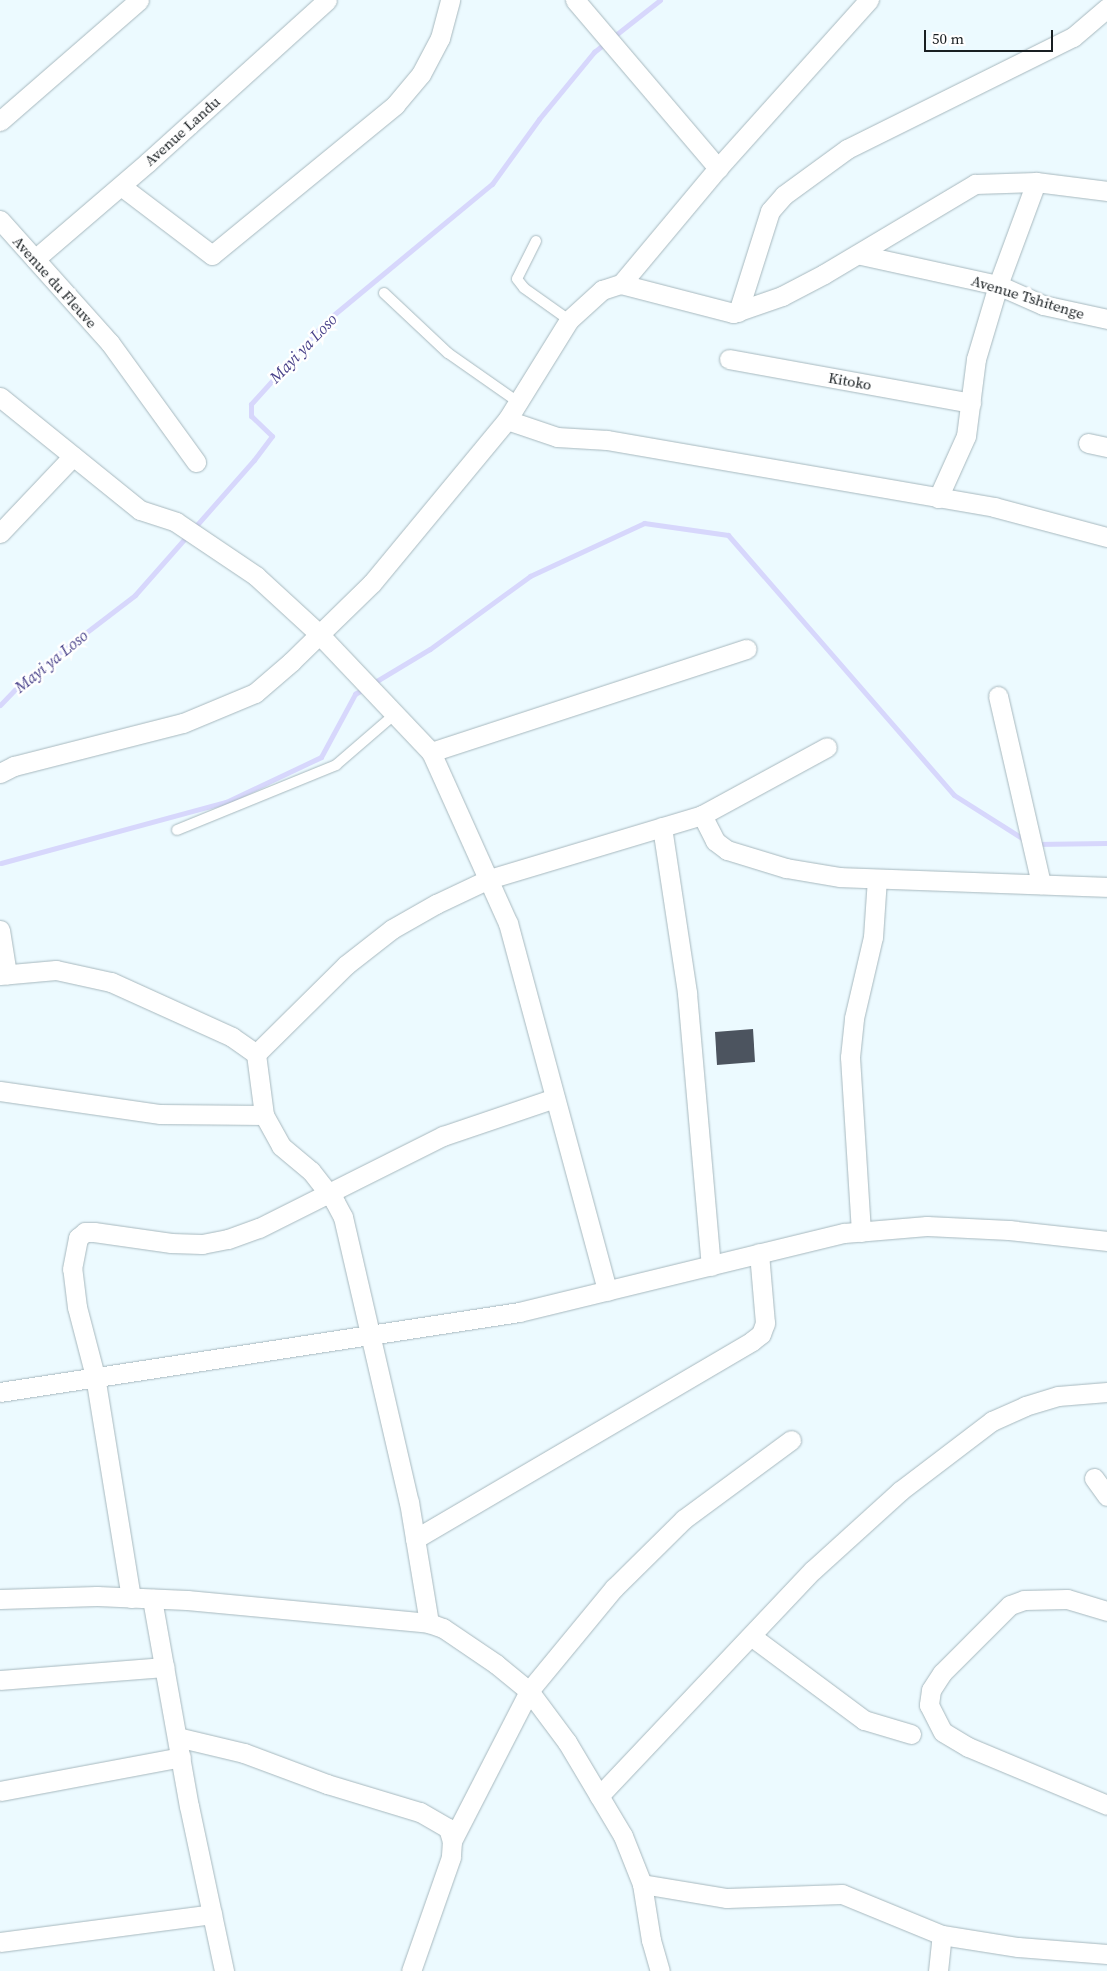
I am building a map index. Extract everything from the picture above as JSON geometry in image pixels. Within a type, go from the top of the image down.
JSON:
[{"type":"street","points":[[0,121],[139,0]]},
{"type":"street","name":"Avenue Landu","points":[[35,259],[121,186],[327,0]]},
{"type":"street","points":[[121,186],[212,255],[395,105],[421,74],[440,38],[450,0]]},
{"type":"street","points":[[575,0],[718,168]]},
{"type":"street","points":[[0,773],[14,766],[144,735],[255,693],[372,583],[507,420],[569,320],[602,290],[621,284],[718,168],[869,0]]},
{"type":"street","points":[[738,312],[770,211],[784,195],[847,149],[1073,36],[1107,8]]},
{"type":"street","points":[[621,284],[716,311],[738,312],[782,296],[860,255],[975,184],[1036,182],[1107,191]]},
{"type":"street","points":[[938,498],[966,436],[976,359],[998,285],[1036,182]]},
{"type":"street","name":"Avenue du Fleuve","points":[[0,220],[110,343],[196,462]]},
{"type":"street","name":"Avenue Tshitenge","points":[[860,255],[998,285],[1043,305],[1107,319]]},
{"type":"street","name":"Kitoko","points":[[729,359],[971,404]]},
{"type":"street","points":[[0,398],[140,510],[176,522],[256,576],[318,633],[431,752],[508,923],[607,1291]]},
{"type":"street","points":[[507,420],[558,437],[607,440],[994,507],[1107,537]]},
{"type":"street","points":[[1088,444],[1107,447]]},
{"type":"street","points":[[0,533],[73,456]]},
{"type":"street","points":[[431,752],[747,649]]},
{"type":"street","points":[[998,696],[1041,884]]},
{"type":"street","points":[[256,1054],[346,965],[392,929],[436,904],[489,879],[702,815],[827,747]]},
{"type":"street","points":[[702,815],[716,841],[727,850],[786,868],[840,877],[1107,887]]},
{"type":"street","points":[[662,827],[687,993],[711,1266]]},
{"type":"street","points":[[861,1232],[850,1057],[854,1018],[873,937],[877,878]]},
{"type":"street","points":[[0,930],[3,975],[56,970],[111,982],[232,1037],[256,1054],[264,1115],[281,1146],[294,1160],[311,1171],[328,1192],[342,1218],[416,1540],[428,1623]]},
{"type":"street","points":[[0,1092],[160,1114],[264,1115]]},
{"type":"street","points":[[131,1598],[95,1376],[76,1307],[72,1269],[74,1246],[85,1232],[171,1243],[214,1243],[259,1228],[443,1136],[555,1098]]},
{"type":"street","points":[[0,1392],[519,1312],[759,1253],[861,1232],[927,1226],[1009,1230],[1107,1241]]},
{"type":"street","points":[[416,1540],[761,1334],[765,1323],[759,1253]]},
{"type":"street","points":[[600,1796],[813,1570],[900,1491],[992,1421],[1025,1406],[1058,1396],[1107,1392]]},
{"type":"street","points":[[452,1841],[529,1691],[638,1561],[684,1519],[791,1440]]},
{"type":"street","points":[[1094,1478],[1107,1496]]},
{"type":"street","points":[[0,1599],[37,1596],[152,1599],[428,1623],[468,1643],[529,1691],[566,1742],[600,1796],[623,1836],[642,1884],[651,1940],[660,1971]]},
{"type":"street","points":[[152,1599],[177,1737],[224,1971]]},
{"type":"street","points":[[1107,1611],[1066,1599],[1031,1599],[1010,1605],[942,1673],[931,1690],[929,1705],[943,1732],[968,1747],[1107,1805]]},
{"type":"street","points":[[751,1636],[864,1720],[911,1734]]},
{"type":"street","points":[[0,1680],[164,1667]]},
{"type":"street","points":[[177,1737],[244,1753],[327,1784],[420,1812],[448,1828],[452,1841],[451,1857],[411,1971]]},
{"type":"street","points":[[0,1791],[181,1757]]},
{"type":"street","points":[[642,1884],[727,1898],[842,1894],[942,1935],[1102,1960]]},
{"type":"street","points":[[0,1942],[212,1914]]},
{"type":"street","points":[[938,1971],[942,1935]]},
{"type":"lane","points":[[536,241],[517,279],[524,288],[569,320]]},
{"type":"lane","points":[[384,293],[448,352],[518,402]]},
{"type":"lane","points":[[178,830],[336,765],[395,714]]},
{"type":"building","points":[[753,1029],[755,1062],[717,1065],[715,1032]]},
{"type":"waterway","name":"Mayi ya Loso","points":[[0,705],[24,680],[135,595],[254,460],[272,436],[251,416],[251,404],[325,322],[492,184],[539,119],[594,52],[660,0]]},
{"type":"waterway","points":[[1,863],[226,802],[321,757],[355,694],[430,649],[530,576],[644,523],[728,535],[954,795],[1025,840]]},
{"type":"waterway","points":[[1035,844],[1107,843]]}]
